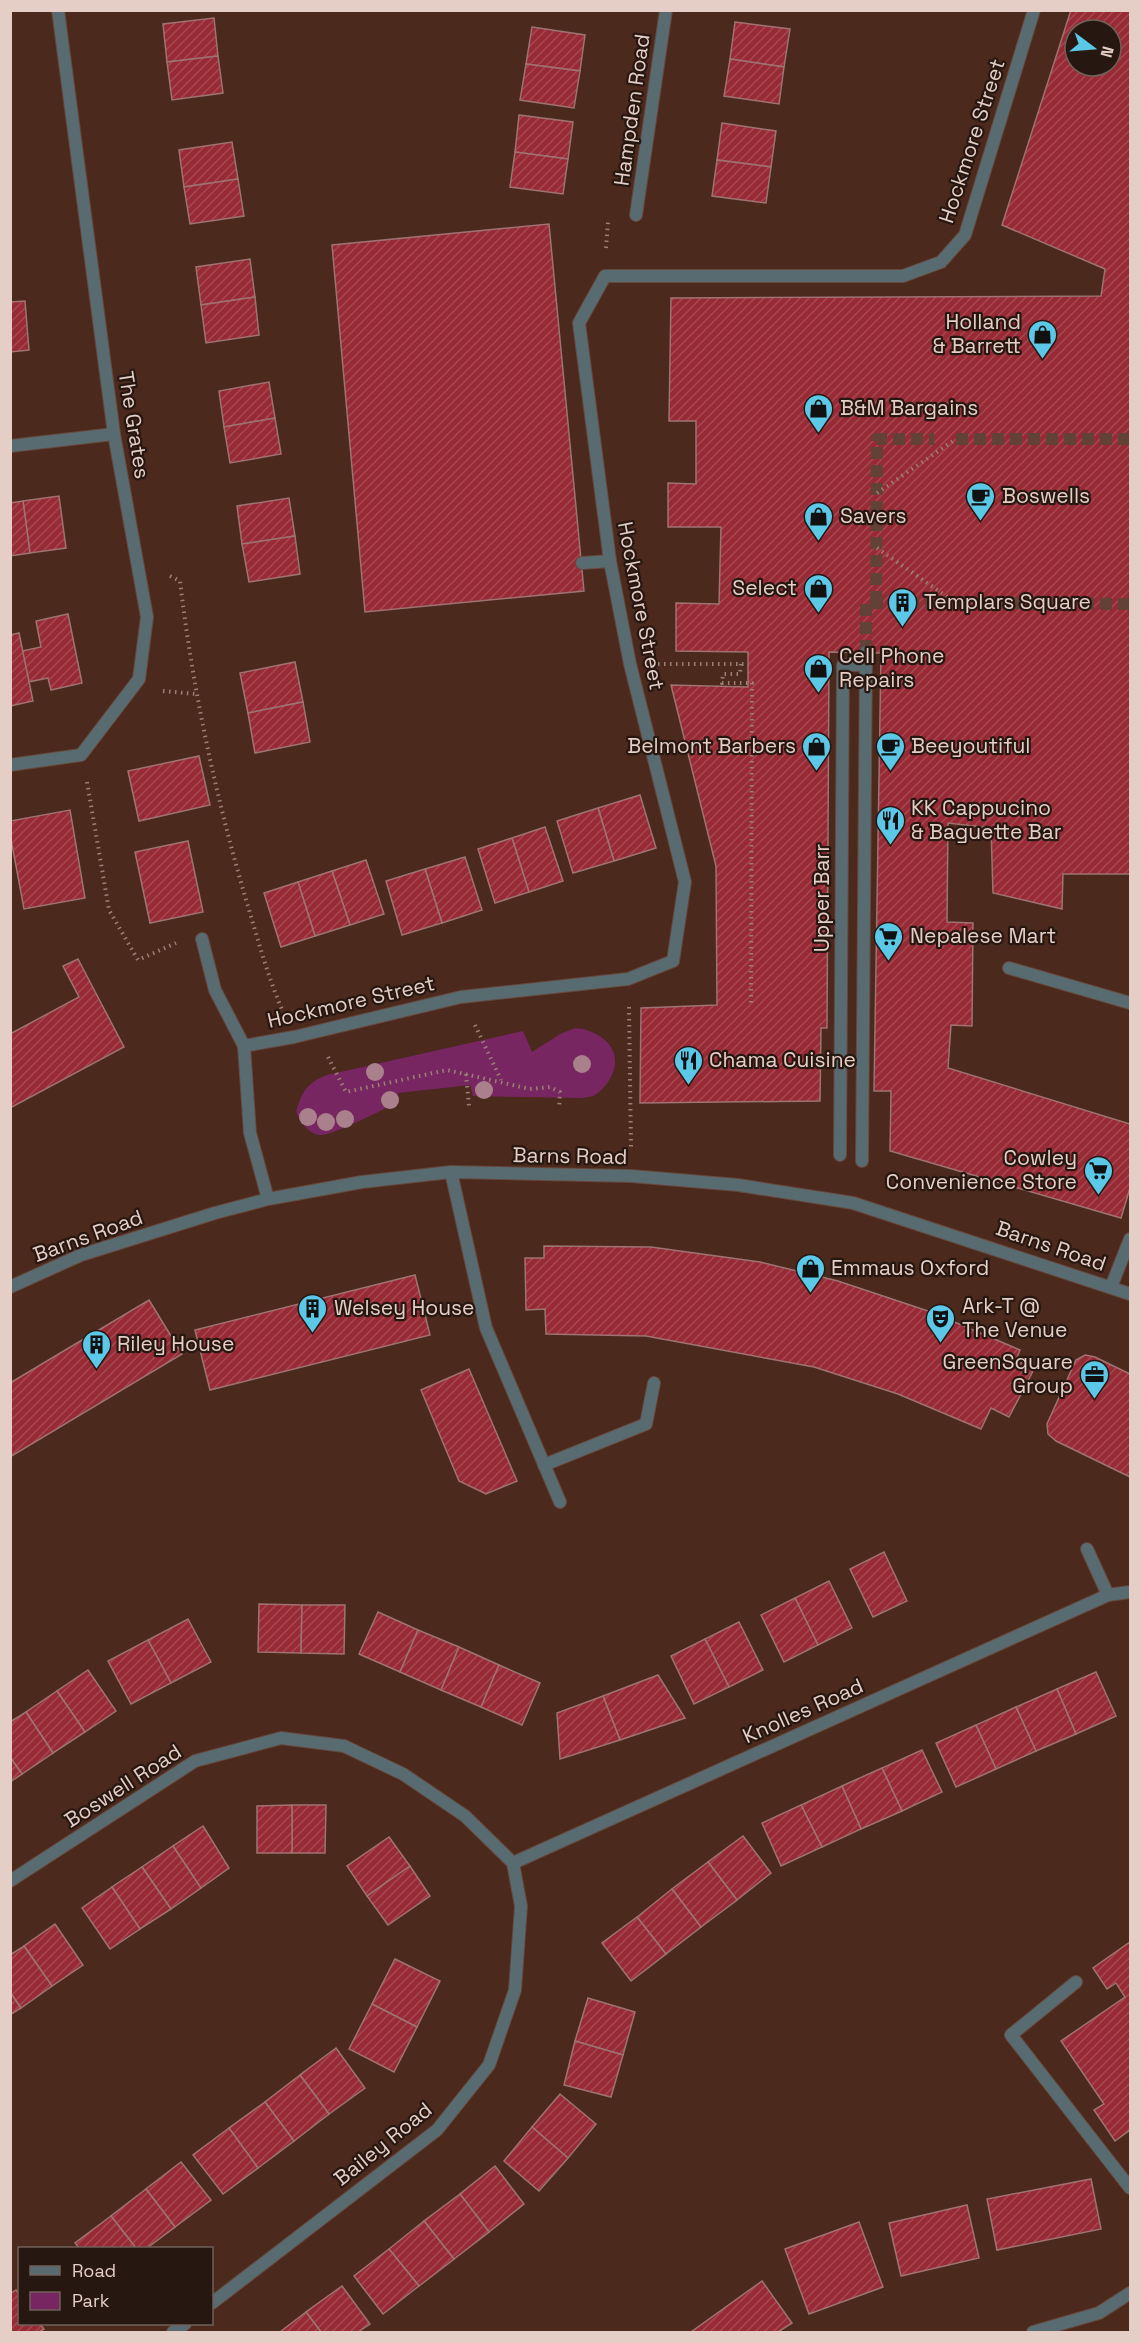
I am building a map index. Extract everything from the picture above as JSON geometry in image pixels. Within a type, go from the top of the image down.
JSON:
[{"type":"street","name":"The Grates","points":[[58,10],[114,434],[147,617],[139,679],[81,754]]},
{"type":"street","name":"Hampden Road","points":[[636,215],[666,10]]},
{"type":"street","name":"Hockmore Street","points":[[268,1199],[250,1133],[244,1046],[316,1032],[461,997],[628,979],[673,961],[685,882],[630,664],[610,561],[579,323],[605,276],[903,276],[941,262],[965,235],[1034,10]]},
{"type":"street","points":[[10,446],[114,434]]},
{"type":"street","points":[[582,563],[610,561]]},
{"type":"street","name":"Upper Barr","points":[[840,1155],[843,665],[866,659],[862,1161]]},
{"type":"street","points":[[10,765],[81,754]]},
{"type":"street","points":[[202,939],[215,990],[244,1046]]},
{"type":"street","points":[[1009,968],[1131,1003]]},
{"type":"street","points":[[451,1172],[486,1328],[560,1503]]},
{"type":"street","name":"Barns Road","points":[[10,1287],[81,1255],[268,1199],[362,1182],[451,1172],[631,1176],[738,1185],[853,1203],[1131,1294]]},
{"type":"street","points":[[1111,1287],[1131,1239]]},
{"type":"street","points":[[544,1465],[646,1424],[654,1383]]},
{"type":"street","points":[[1087,1549],[1108,1595]]},
{"type":"street","name":"Knolles Road","points":[[513,1863],[1108,1595],[1131,1592]]},
{"type":"street","name":"Boswell Road","points":[[10,1881],[195,1761],[281,1738],[344,1746],[403,1774],[465,1816],[513,1863]]},
{"type":"street","name":"Bailey Road","points":[[213,2302],[437,2130],[489,2065],[515,1990],[521,1906],[513,1863]]},
{"type":"street","points":[[1076,1982],[1011,2035],[1131,2188]]},
{"type":"street","points":[[1033,2332],[1099,2313],[1131,2293]]},
{"type":"path","points":[[606,249],[608,221]]},
{"type":"path","points":[[877,494],[956,439]]},
{"type":"path","points":[[877,548],[956,603]]},
{"type":"path","points":[[187,640],[196,694],[227,834],[272,987]]},
{"type":"path","points":[[630,664],[747,664]]},
{"type":"path","points":[[741,664],[740,674],[723,674],[722,683],[752,683],[751,1003]]},
{"type":"path","points":[[81,754],[109,910],[138,960],[170,944],[202,939]]},
{"type":"path","points":[[628,979],[631,1176]]},
{"type":"path","points":[[461,997],[502,1081]]},
{"type":"path","points":[[316,1032],[345,1092],[447,1070],[530,1089],[550,1087],[560,1092],[559,1108]]},
{"type":"path","points":[[466,1074],[469,1106]]},
{"type":"green space","points":[[575,1028],[602,1037],[613,1050],[615,1058],[615,1067],[610,1079],[602,1090],[592,1096],[582,1098],[473,1096],[470,1085],[398,1093],[399,1102],[346,1127],[319,1135],[302,1123],[296,1112],[306,1089],[327,1075],[523,1031],[532,1052],[560,1034]]},
{"type":"building","name":"Templars Square","points":[[1071,10],[1130,10],[1130,874],[1063,874],[1062,909],[993,893],[991,828],[948,823],[947,922],[973,923],[972,1026],[951,1025],[948,1068],[1130,1124],[1130,1188],[1121,1218],[890,1151],[891,1091],[874,1091],[881,653],[829,652],[827,1028],[821,1028],[820,1101],[640,1103],[641,1008],[717,1005],[716,866],[671,685],[748,687],[748,652],[676,651],[676,603],[719,604],[721,527],[668,527],[668,483],[696,484],[696,421],[669,421],[671,298],[1101,296],[1105,269],[1002,225],[1063,35],[1063,78],[1123,78],[1123,18],[1068,18]]},
{"type":"building","points":[[214,18],[218,56],[167,62],[163,24]]},
{"type":"building","points":[[735,22],[790,29],[784,67],[730,59]]},
{"type":"building","points":[[532,27],[585,35],[580,71],[526,64]]},
{"type":"building","points":[[218,56],[223,93],[172,100],[167,62]]},
{"type":"building","points":[[730,59],[784,67],[779,104],[724,96]]},
{"type":"building","points":[[526,64],[580,71],[574,108],[520,100]]},
{"type":"building","points":[[519,115],[573,122],[568,159],[515,152]]},
{"type":"building","points":[[722,123],[776,131],[771,167],[717,160]]},
{"type":"building","points":[[232,142],[238,179],[184,187],[179,150]]},
{"type":"building","points":[[515,152],[568,159],[563,194],[510,187]]},
{"type":"building","points":[[717,160],[771,167],[766,203],[712,196]]},
{"type":"building","points":[[238,179],[244,216],[190,224],[184,187]]},
{"type":"building","points":[[549,224],[584,591],[365,612],[332,245]]},
{"type":"building","points":[[250,259],[255,297],[201,305],[196,267]]},
{"type":"building","points":[[255,297],[259,335],[206,343],[201,305]]},
{"type":"building","points":[[25,301],[29,350],[10,352],[10,302]]},
{"type":"building","points":[[269,382],[275,418],[224,427],[219,391]]},
{"type":"building","points":[[275,418],[281,454],[230,463],[224,427]]},
{"type":"building","points":[[59,496],[66,548],[30,553],[23,501]]},
{"type":"building","points":[[289,498],[295,536],[242,544],[237,506]]},
{"type":"building","points":[[23,501],[30,553],[10,556],[10,503]]},
{"type":"building","points":[[295,536],[300,574],[249,582],[242,544]]},
{"type":"building","points":[[68,614],[82,683],[51,690],[48,678],[28,682],[22,651],[41,647],[36,621]]},
{"type":"building","points":[[19,633],[33,701],[10,706],[10,635]]},
{"type":"building","points":[[295,662],[303,702],[248,713],[240,673]]},
{"type":"building","points":[[303,702],[310,742],[255,753],[248,713]]},
{"type":"building","points":[[199,756],[210,805],[139,821],[128,771]]},
{"type":"building","points":[[640,795],[656,848],[614,861],[598,808]]},
{"type":"building","points":[[598,808],[614,861],[573,873],[557,821]]},
{"type":"building","points":[[70,810],[85,898],[24,909],[10,834],[10,821]]},
{"type":"building","points":[[545,827],[563,881],[529,892],[512,838]]},
{"type":"building","points":[[512,838],[529,892],[495,903],[478,849]]},
{"type":"building","points":[[188,841],[203,912],[150,923],[135,852]]},
{"type":"building","points":[[465,857],[482,910],[442,923],[425,869]]},
{"type":"building","points":[[366,860],[384,914],[350,925],[332,871]]},
{"type":"building","points":[[425,869],[442,923],[402,935],[386,881]]},
{"type":"building","points":[[332,871],[350,925],[315,936],[298,882]]},
{"type":"building","points":[[298,882],[315,936],[281,947],[264,893]]},
{"type":"building","points":[[78,959],[124,1047],[10,1108],[10,1034],[79,997],[63,966]]},
{"type":"building","points":[[544,1246],[651,1247],[760,1262],[838,1281],[931,1312],[1020,1350],[1016,1360],[1034,1369],[1009,1417],[991,1408],[981,1429],[898,1394],[814,1367],[646,1336],[546,1334],[545,1309],[526,1310],[525,1258],[544,1258]]},
{"type":"building","name":"Welsey House","points":[[415,1275],[430,1335],[210,1390],[195,1330]]},
{"type":"building","name":"Riley House","points":[[149,1300],[182,1354],[10,1457],[10,1383]]},
{"type":"building","name":"GreenSquare Group","points":[[1085,1355],[1095,1357],[1130,1374],[1130,1477],[1056,1441],[1048,1434],[1047,1424],[1076,1360]]},
{"type":"building","points":[[469,1369],[517,1481],[486,1494],[459,1481],[421,1390]]},
{"type":"building","points":[[884,1552],[907,1601],[873,1617],[850,1569]]},
{"type":"building","points":[[829,1581],[852,1628],[818,1645],[795,1598]]},
{"type":"building","points":[[795,1598],[818,1645],[784,1662],[761,1615]]},
{"type":"building","points":[[259,1604],[302,1605],[301,1653],[258,1652]]},
{"type":"building","points":[[302,1605],[345,1605],[344,1654],[301,1653]]},
{"type":"building","points":[[378,1612],[418,1630],[400,1672],[359,1654]]},
{"type":"building","points":[[188,1619],[211,1662],[171,1683],[148,1640]]},
{"type":"building","points":[[739,1622],[763,1670],[729,1687],[705,1639]]},
{"type":"building","points":[[418,1630],[459,1647],[441,1690],[400,1672]]},
{"type":"building","points":[[705,1639],[729,1687],[694,1704],[671,1656]]},
{"type":"building","points":[[148,1640],[171,1683],[131,1704],[108,1661]]},
{"type":"building","points":[[459,1647],[499,1665],[481,1707],[441,1690]]},
{"type":"building","points":[[499,1665],[540,1683],[522,1725],[481,1707]]},
{"type":"building","points":[[88,1670],[116,1711],[85,1732],[57,1691]]},
{"type":"building","points":[[1096,1672],[1116,1716],[1076,1734],[1057,1689]]},
{"type":"building","points":[[658,1675],[685,1718],[620,1740],[603,1696]]},
{"type":"building","points":[[1057,1689],[1076,1734],[1036,1751],[1016,1707]]},
{"type":"building","points":[[57,1691],[85,1732],[53,1753],[26,1712]]},
{"type":"building","points":[[603,1696],[620,1740],[560,1759],[557,1713]]},
{"type":"building","points":[[1016,1707],[1036,1751],[996,1769],[976,1725]]},
{"type":"building","points":[[26,1712],[53,1753],[22,1774],[10,1757],[10,1722]]},
{"type":"building","points":[[976,1725],[996,1769],[956,1787],[936,1743]]},
{"type":"building","points":[[922,1750],[942,1792],[902,1811],[882,1768]]},
{"type":"building","points":[[10,1757],[22,1774],[10,1782]]},
{"type":"building","points":[[882,1768],[902,1811],[861,1829],[842,1786]]},
{"type":"building","points":[[842,1786],[861,1829],[822,1847],[801,1805]]},
{"type":"building","points":[[292,1805],[326,1805],[325,1853],[292,1853]]},
{"type":"building","points":[[292,1805],[292,1853],[257,1853],[257,1806]]},
{"type":"building","points":[[801,1805],[822,1847],[781,1866],[762,1823]]},
{"type":"building","points":[[203,1826],[229,1868],[201,1888],[173,1846]]},
{"type":"building","points":[[743,1836],[771,1873],[737,1900],[708,1862]]},
{"type":"building","points":[[389,1837],[410,1866],[367,1896],[347,1866]]},
{"type":"building","points":[[173,1846],[201,1888],[171,1909],[142,1867]]},
{"type":"building","points":[[708,1862],[737,1900],[701,1927],[672,1889]]},
{"type":"building","points":[[410,1866],[430,1896],[388,1925],[367,1896]]},
{"type":"building","points":[[142,1867],[171,1909],[140,1929],[112,1887]]},
{"type":"building","points":[[112,1887],[140,1929],[110,1949],[82,1908]]},
{"type":"building","points":[[672,1889],[701,1927],[666,1954],[637,1917]]},
{"type":"building","points":[[637,1917],[666,1954],[631,1981],[602,1943]]},
{"type":"building","points":[[55,1924],[83,1965],[52,1986],[24,1946]]},
{"type":"building","points":[[1130,1942],[1130,2130],[1115,2141],[1094,2110],[1104,2104],[1061,2041],[1125,1997],[1116,1983],[1107,1989],[1093,1968]]},
{"type":"building","points":[[24,1946],[52,1986],[21,2008],[10,1992],[10,1955]]},
{"type":"building","points":[[395,1959],[440,1981],[417,2027],[372,2004]]},
{"type":"building","points":[[10,1992],[21,2008],[10,2015]]},
{"type":"building","points":[[588,1998],[635,2012],[623,2055],[575,2041]]},
{"type":"building","points":[[372,2004],[417,2027],[394,2072],[349,2049]]},
{"type":"building","points":[[575,2041],[623,2055],[611,2097],[564,2085]]},
{"type":"building","points":[[336,2048],[365,2088],[329,2114],[300,2075]]},
{"type":"building","points":[[300,2075],[329,2114],[294,2141],[265,2102]]},
{"type":"building","points":[[560,2094],[596,2124],[568,2158],[532,2127]]},
{"type":"building","points":[[265,2102],[294,2141],[258,2168],[229,2128]]},
{"type":"building","points":[[532,2127],[568,2158],[539,2191],[504,2161]]},
{"type":"building","points":[[229,2128],[258,2168],[223,2194],[193,2155]]},
{"type":"building","points":[[181,2162],[211,2200],[175,2227],[146,2189]]},
{"type":"building","points":[[495,2166],[524,2204],[489,2232],[460,2194]]},
{"type":"building","points":[[1091,2179],[1101,2229],[997,2250],[987,2199]]},
{"type":"building","points":[[146,2189],[175,2227],[148,2247],[135,2247],[111,2216]]},
{"type":"building","points":[[460,2194],[489,2232],[454,2259],[424,2221]]},
{"type":"building","points":[[967,2205],[979,2258],[901,2276],[889,2223]]},
{"type":"building","points":[[111,2216],[135,2247],[78,2247],[75,2243]]},
{"type":"building","points":[[424,2221],[454,2259],[419,2286],[389,2249]]},
{"type":"building","points":[[859,2222],[883,2287],[809,2314],[785,2249]]},
{"type":"building","points":[[389,2249],[419,2286],[383,2314],[354,2276]]},
{"type":"building","points":[[762,2281],[792,2323],[778,2332],[691,2332]]},
{"type":"building","points":[[342,2286],[370,2324],[358,2332],[321,2332],[306,2312]]},
{"type":"building","points":[[16,2290],[18,2292],[18,2325],[41,2325],[44,2329],[39,2332],[10,2332],[10,2294]]},
{"type":"building","points":[[306,2312],[321,2332],[280,2332]]},
{"type":"tunnel","points":[[876,603],[877,439],[934,439]]},
{"type":"tunnel","points":[[956,439],[1130,439]]},
{"type":"tunnel","points":[[866,652],[866,603],[934,603]]},
{"type":"tunnel","points":[[956,603],[1130,604]]},
{"type":"place","name":"Holland & Barrett","points":[[1042,360]]},
{"type":"place","name":"B&M Bargains","points":[[819,434]]},
{"type":"place","name":"Boswells","points":[[981,522]]},
{"type":"place","name":"Savers","points":[[819,542]]},
{"type":"place","name":"Select","points":[[818,614]]},
{"type":"place","name":"Templars Square","points":[[903,628]]},
{"type":"place","name":"Cell Phone Repairs","points":[[818,694]]},
{"type":"place","name":"Belmont Barbers","points":[[817,772]]},
{"type":"place","name":"Beeyoutiful","points":[[890,772]]},
{"type":"place","name":"KK Cappucino & Baguette Bar","points":[[890,846]]},
{"type":"place","name":"Nepalese Mart","points":[[889,962]]},
{"type":"place","name":"Chama Cuisine","points":[[688,1086]]},
{"type":"place","name":"Cowley Convenience Store","points":[[1098,1196]]},
{"type":"place","name":"Emmaus Oxford","points":[[810,1294]]},
{"type":"place","name":"Welsey House","points":[[313,1334]]},
{"type":"place","name":"Ark-T @ The Venue","points":[[941,1344]]},
{"type":"place","name":"Riley House","points":[[96,1370]]},
{"type":"place","name":"GreenSquare Group","points":[[1094,1400]]}]
